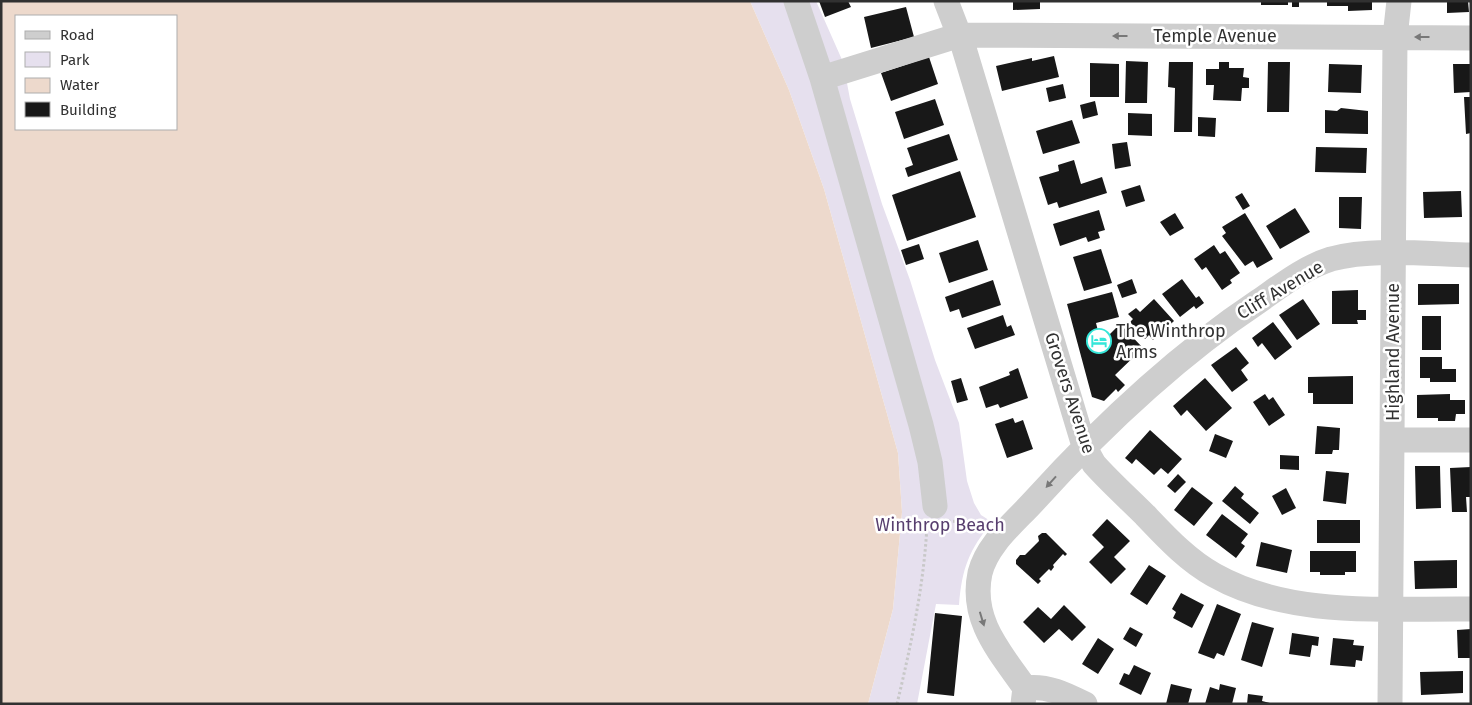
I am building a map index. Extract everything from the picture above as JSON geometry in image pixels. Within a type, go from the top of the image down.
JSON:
[{"type":"street","points":[[796,1],[822,78],[921,425],[930,462],[935,515]]},
{"type":"street","name":"Grovers Avenue","points":[[946,1],[960,35],[1084,446],[1102,473],[1195,562],[1221,579],[1252,592],[1288,602],[1324,606],[1471,609]]},
{"type":"street","name":"Highland Avenue","points":[[1390,704],[1395,37],[1399,1]]},
{"type":"street","name":"Temple Avenue","points":[[822,78],[960,35],[1471,38]]},
{"type":"street","name":"Cliff Avenue","points":[[1024,696],[984,627],[978,604],[981,571],[994,545],[1084,446],[1203,340],[1305,270],[1344,256],[1393,254],[1471,255]]},
{"type":"street","points":[[1392,440],[1471,440]]},
{"type":"street","points":[[1024,696],[1035,687],[1053,690],[1085,704]]},
{"type":"path","points":[[896,704],[917,607],[926,548],[935,515],[976,523]]},
{"type":"green space","name":"Winthrop Beach","points":[[750,1],[816,1],[843,62],[850,99],[882,204],[910,280],[935,360],[959,423],[967,481],[974,503],[981,515],[992,522],[968,560],[962,580],[959,605],[936,604],[917,704],[868,704],[893,609],[902,512],[898,453],[824,189],[789,90]]},
{"type":"water","points":[[1,1],[750,1],[789,90],[824,189],[898,453],[902,512],[893,609],[868,704],[1,704]]},
{"type":"building","points":[[819,1],[848,1],[851,7],[825,17]]},
{"type":"building","points":[[1013,1],[1040,1],[1040,9],[1013,10]]},
{"type":"building","points":[[1261,1],[1288,1],[1288,5],[1261,5]]},
{"type":"building","points":[[1292,1],[1299,1],[1299,7],[1292,7]]},
{"type":"building","points":[[1327,1],[1372,1],[1372,10],[1348,11],[1348,6],[1327,6]]},
{"type":"building","points":[[1447,1],[1468,1],[1469,12],[1447,13]]},
{"type":"building","points":[[906,7],[914,37],[871,48],[864,17]]},
{"type":"building","points":[[1054,56],[1059,77],[1002,91],[996,66],[1032,58],[1032,61]]},
{"type":"building","points":[[929,57],[938,84],[891,101],[881,73]]},
{"type":"building","points":[[1126,61],[1148,62],[1147,103],[1125,103]]},
{"type":"building","points":[[1169,62],[1193,62],[1192,132],[1174,132],[1175,88],[1168,87]]},
{"type":"building","points":[[1219,62],[1229,62],[1229,68],[1244,68],[1243,77],[1249,78],[1249,88],[1242,88],[1241,101],[1213,100],[1214,85],[1206,85],[1206,69],[1219,69]]},
{"type":"building","points":[[1268,62],[1290,62],[1289,112],[1267,112]]},
{"type":"building","points":[[1090,63],[1119,64],[1119,97],[1090,97]]},
{"type":"building","points":[[1329,64],[1362,65],[1361,93],[1328,92]]},
{"type":"building","points":[[1453,64],[1471,64],[1471,92],[1454,93]]},
{"type":"building","points":[[1063,84],[1066,98],[1049,102],[1046,88]]},
{"type":"building","points":[[1464,97],[1471,97],[1471,133],[1466,134]]},
{"type":"building","points":[[935,99],[944,125],[904,139],[895,112]]},
{"type":"building","points":[[1095,101],[1098,115],[1083,119],[1080,105]]},
{"type":"building","points":[[1341,108],[1368,111],[1368,134],[1325,133],[1325,110],[1337,111]]},
{"type":"building","points":[[1128,113],[1152,114],[1152,136],[1128,135]]},
{"type":"building","points":[[1198,117],[1216,118],[1215,137],[1198,136]]},
{"type":"building","points":[[1072,120],[1080,143],[1043,154],[1036,131]]},
{"type":"building","points":[[949,134],[958,160],[908,177],[905,168],[913,165],[907,148]]},
{"type":"building","points":[[1127,142],[1131,166],[1115,169],[1112,144]]},
{"type":"building","points":[[1316,147],[1367,148],[1366,173],[1315,172]]},
{"type":"building","points":[[1074,160],[1081,184],[1102,177],[1107,193],[1059,208],[1057,202],[1048,205],[1039,177],[1059,171],[1058,165]]},
{"type":"building","points":[[960,171],[976,217],[907,241],[892,195]]},
{"type":"building","points":[[1140,185],[1145,201],[1126,207],[1121,191]]},
{"type":"building","points":[[1461,191],[1462,217],[1424,218],[1423,192]]},
{"type":"building","points":[[1242,193],[1250,206],[1243,210],[1235,197]]},
{"type":"building","points":[[1339,197],[1362,197],[1361,229],[1339,228]]},
{"type":"building","points":[[1295,208],[1310,232],[1280,249],[1266,226]]},
{"type":"building","points":[[1099,210],[1105,230],[1098,232],[1100,238],[1088,242],[1086,237],[1060,246],[1053,224]]},
{"type":"building","points":[[1175,213],[1184,228],[1170,236],[1160,222]]},
{"type":"building","points":[[1245,213],[1273,259],[1257,268],[1253,261],[1245,266],[1222,236],[1226,233],[1222,227]]},
{"type":"building","points":[[978,240],[988,270],[949,283],[939,253]]},
{"type":"building","points":[[919,244],[924,259],[906,265],[901,250]]},
{"type":"building","points":[[1214,245],[1220,254],[1225,251],[1240,273],[1230,280],[1232,283],[1222,290],[1206,267],[1202,270],[1194,259]]},
{"type":"building","points":[[1101,249],[1112,283],[1084,291],[1073,257]]},
{"type":"building","points":[[1132,279],[1137,293],[1122,298],[1117,285]]},
{"type":"building","points":[[1182,279],[1196,298],[1199,296],[1204,303],[1196,309],[1194,306],[1180,317],[1162,294]]},
{"type":"building","points":[[993,280],[1001,305],[962,318],[959,309],[950,312],[945,297]]},
{"type":"building","points":[[1418,284],[1459,284],[1459,304],[1418,305]]},
{"type":"building","points":[[1358,290],[1358,310],[1366,310],[1366,320],[1357,320],[1358,324],[1332,324],[1332,291]]},
{"type":"building","points":[[1112,292],[1119,317],[1096,323],[1101,343],[1120,324],[1143,348],[1115,375],[1125,385],[1118,392],[1116,389],[1104,401],[1092,397],[1067,304]]},
{"type":"building","points":[[1154,299],[1174,321],[1153,340],[1149,335],[1145,339],[1130,322],[1133,319],[1128,314],[1136,308],[1140,312]]},
{"type":"building","points":[[1303,299],[1320,324],[1297,340],[1279,315]]},
{"type":"building","points":[[1003,315],[1007,327],[1011,325],[1015,335],[975,349],[967,328]]},
{"type":"building","points":[[1422,316],[1441,316],[1441,350],[1422,350]]},
{"type":"building","points":[[1273,322],[1292,347],[1275,360],[1262,343],[1258,347],[1252,338]]},
{"type":"building","points":[[1236,347],[1249,363],[1241,370],[1248,380],[1232,392],[1211,365]]},
{"type":"building","points":[[1420,357],[1442,357],[1442,369],[1456,369],[1456,382],[1430,382],[1430,378],[1420,378]]},
{"type":"building","points":[[1018,368],[1028,398],[1000,408],[998,404],[986,408],[979,387],[1010,375],[1009,372]]},
{"type":"building","points":[[1353,376],[1353,404],[1313,404],[1313,393],[1308,393],[1308,377]]},
{"type":"building","points":[[961,378],[968,400],[957,403],[951,381]]},
{"type":"building","points":[[1205,378],[1232,408],[1206,431],[1187,410],[1181,416],[1173,406]]},
{"type":"building","points":[[1265,394],[1269,400],[1273,397],[1285,415],[1269,426],[1253,402]]},
{"type":"building","points":[[1450,394],[1450,400],[1465,400],[1465,414],[1456,414],[1455,421],[1438,421],[1438,418],[1417,418],[1417,395]]},
{"type":"building","points":[[1013,418],[1015,423],[1023,420],[1033,449],[1007,458],[995,424]]},
{"type":"building","points":[[1317,426],[1340,428],[1339,450],[1333,450],[1332,454],[1315,454]]},
{"type":"building","points":[[1150,430],[1182,459],[1168,474],[1161,468],[1154,475],[1136,459],[1132,464],[1125,458]]},
{"type":"building","points":[[1215,434],[1233,441],[1226,458],[1209,451]]},
{"type":"building","points":[[1280,455],[1299,456],[1299,470],[1280,469]]},
{"type":"building","points":[[1415,466],[1440,466],[1441,508],[1416,509]]},
{"type":"building","points":[[1471,467],[1471,497],[1466,497],[1467,512],[1452,512],[1450,468]]},
{"type":"building","points":[[1326,471],[1349,473],[1346,504],[1323,501]]},
{"type":"building","points":[[1178,474],[1186,482],[1175,493],[1167,486]]},
{"type":"building","points":[[1235,486],[1244,494],[1241,498],[1259,513],[1250,524],[1222,501]]},
{"type":"building","points":[[1192,487],[1213,503],[1194,526],[1174,510]]},
{"type":"building","points":[[1286,488],[1296,508],[1282,515],[1272,496]]},
{"type":"building","points":[[1222,514],[1248,534],[1241,543],[1245,546],[1236,558],[1206,535]]},
{"type":"building","points":[[1107,519],[1130,541],[1114,557],[1126,569],[1111,584],[1089,562],[1104,547],[1092,535]]},
{"type":"building","points":[[1317,520],[1360,520],[1360,543],[1317,543]]},
{"type":"building","points":[[1046,533],[1067,554],[1065,556],[1063,554],[1053,565],[1054,567],[1051,571],[1049,569],[1039,579],[1041,581],[1038,584],[1016,564],[1016,560],[1020,555],[1025,555],[1039,541],[1038,536]]},
{"type":"building","points":[[1261,542],[1292,550],[1287,573],[1256,566]]},
{"type":"building","points":[[1310,551],[1356,551],[1356,572],[1345,572],[1345,575],[1320,575],[1320,572],[1310,572]]},
{"type":"building","points":[[1457,560],[1457,588],[1415,589],[1414,561]]},
{"type":"building","points":[[1149,565],[1166,576],[1147,605],[1130,594]]},
{"type":"building","points":[[1181,593],[1204,605],[1192,628],[1173,618],[1176,612],[1172,609]]},
{"type":"building","points":[[1217,604],[1241,614],[1224,656],[1217,653],[1214,659],[1198,653]]},
{"type":"building","points":[[1064,605],[1086,627],[1072,641],[1059,629],[1044,643],[1023,622],[1038,607],[1051,619]]},
{"type":"building","points":[[935,613],[962,616],[954,696],[927,693]]},
{"type":"building","points":[[1252,622],[1274,628],[1262,667],[1241,660]]},
{"type":"building","points":[[1130,627],[1143,634],[1136,647],[1123,639]]},
{"type":"building","points":[[1471,629],[1471,658],[1458,658],[1457,630]]},
{"type":"building","points":[[1292,633],[1319,637],[1318,646],[1312,645],[1310,657],[1289,654]]},
{"type":"building","points":[[1098,638],[1114,649],[1098,674],[1082,664]]},
{"type":"building","points":[[1333,638],[1354,640],[1353,645],[1364,646],[1362,661],[1356,660],[1355,667],[1330,665]]},
{"type":"building","points":[[1134,665],[1151,673],[1141,695],[1119,684],[1124,673],[1129,675]]},
{"type":"building","points":[[1463,671],[1463,693],[1421,695],[1420,672]]},
{"type":"building","points":[[1171,684],[1192,689],[1188,704],[1166,704]]},
{"type":"building","points":[[1220,684],[1236,688],[1232,704],[1205,704],[1210,687],[1219,690]]},
{"type":"building","points":[[1248,694],[1263,696],[1262,701],[1274,704],[1247,704]]},
{"type":"place","name":"The Winthrop Arms","points":[[1099,341]]}]
